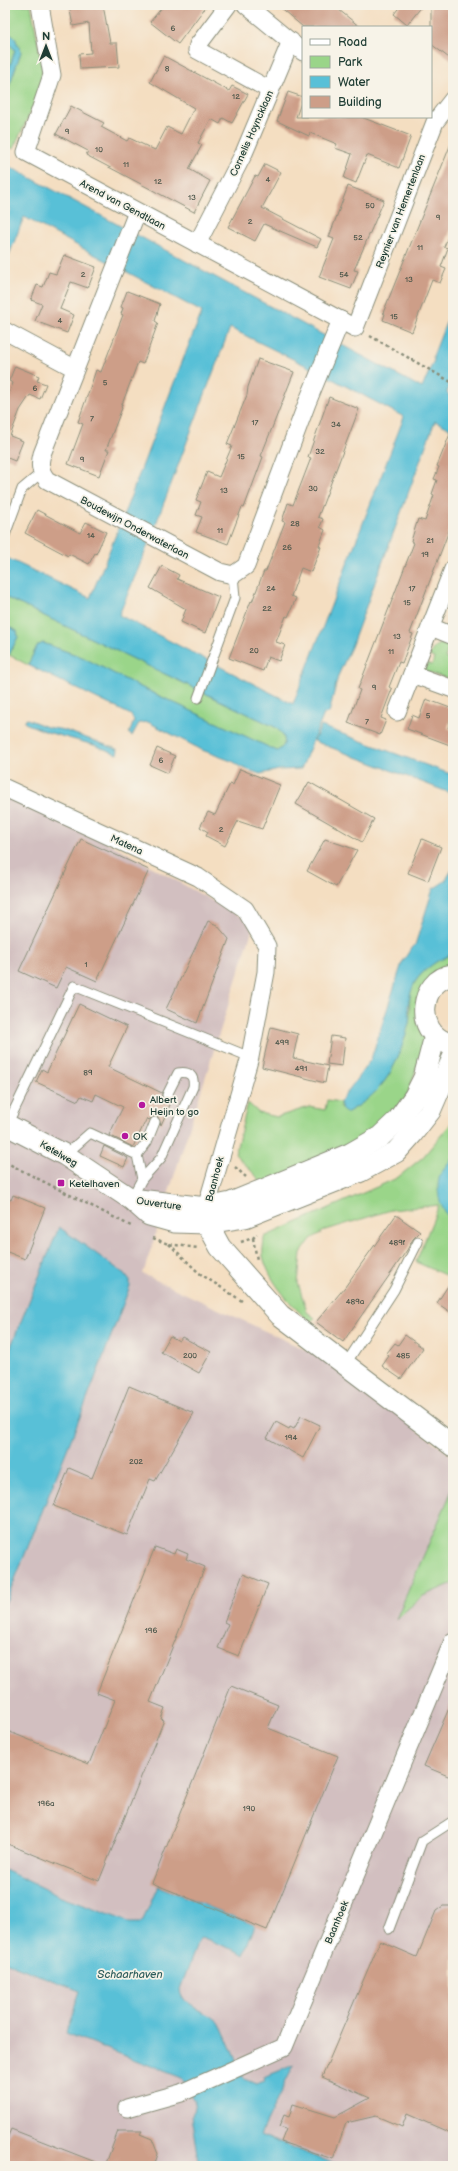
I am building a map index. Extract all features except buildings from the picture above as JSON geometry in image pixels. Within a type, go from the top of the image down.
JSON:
[{"type":"street","name":"Arend van Gendtlaan","points":[[40,5],[52,75],[26,152],[134,219],[197,244],[348,324]]},
{"type":"street","points":[[228,5],[198,45],[197,50],[270,90]]},
{"type":"street","points":[[246,5],[297,46]]},
{"type":"street","name":"Cornelis Hoyncklaan","points":[[197,244],[244,153],[270,90],[297,46]]},
{"type":"street","name":"Reynier van Hemertenlaan","points":[[432,117],[453,99]]},
{"type":"street","name":"Reynier van Hemertenlaan","points":[[348,324],[428,120]]},
{"type":"street","points":[[41,473],[39,464],[42,454],[113,268],[134,219]]},
{"type":"street","points":[[234,575],[246,566],[334,335],[348,324]]},
{"type":"street","points":[[5,331],[74,368]]},
{"type":"street","name":"Boudewijn Onderwaterlaan","points":[[41,473],[47,480],[220,572],[234,575]]},
{"type":"street","points":[[397,712],[453,569]]},
{"type":"street","points":[[431,627],[453,636]]},
{"type":"street","points":[[412,674],[453,689]]},
{"type":"street","name":"Matena","points":[[5,788],[198,877],[245,908]]},
{"type":"street","name":"Baanhoek","points":[[206,1216],[250,1058],[266,972],[267,946],[245,908]]},
{"type":"street","points":[[444,1040],[425,1017],[427,996],[432,987],[440,980],[453,975]]},
{"type":"street","name":"Ouverture","points":[[206,1216],[231,1203],[291,1180],[350,1154],[380,1137],[398,1120],[415,1096],[444,1040]]},
{"type":"street","name":"Ouverture","points":[[131,1199],[206,1216],[245,1217],[264,1211],[361,1172],[396,1152],[412,1134],[430,1111],[453,1058]]},
{"type":"street","name":"Ketelweg","points":[[6,1124],[65,1155],[131,1199]]},
{"type":"street","points":[[206,1216],[220,1247],[280,1315],[453,1446]]},
{"type":"street","name":"Baanhoek","points":[[127,2108],[181,2093],[284,2047],[453,1641]]},
{"type":"lane","points":[[5,535],[22,489],[41,473]]},
{"type":"lane","points":[[198,698],[234,598],[234,575]]},
{"type":"lane","points":[[6,1124],[74,986],[250,1058]]},
{"type":"lane","points":[[131,1199],[142,1179],[161,1158],[193,1087],[194,1081],[192,1075],[187,1072],[178,1073],[167,1095]]},
{"type":"lane","points":[[142,1179],[137,1155],[147,1142],[155,1122]]},
{"type":"lane","points":[[65,1155],[90,1133],[137,1155]]},
{"type":"lane","points":[[345,1365],[394,1290],[418,1242]]},
{"type":"lane","points":[[388,1929],[422,1841],[453,1821]]},
{"type":"path","points":[[348,324],[423,368],[453,383]]},
{"type":"path","points":[[5,1162],[129,1225]]},
{"type":"path","points":[[168,1244],[200,1273],[246,1303]]},
{"type":"shaded area","points":[[5,785],[254,924],[143,1274],[323,1358],[453,1457],[453,2166],[5,2166]]},
{"type":"green space","points":[[5,5],[31,5],[43,71],[36,100],[13,149],[5,144],[5,98],[21,52],[15,38],[5,30]]},
{"type":"green space","points":[[5,39],[15,50],[5,82]]},
{"type":"green space","points":[[5,597],[275,727],[283,736],[283,745],[277,751],[136,685],[82,657],[43,643],[37,646],[28,665],[9,655],[18,637],[17,631],[5,625]]},
{"type":"green space","points":[[444,643],[450,644],[445,658],[453,661],[453,680],[424,671],[427,663],[432,665],[434,658],[429,656],[432,651],[435,647]]},
{"type":"green space","points":[[453,951],[453,968],[439,975],[427,1037],[406,1099],[371,1134],[261,1185],[257,1177],[235,1154],[248,1103],[259,1113],[277,1117],[309,1107],[325,1110],[327,1100],[340,1102],[340,1107],[346,1113],[360,1105],[381,1086],[395,1064],[405,1038],[410,1019],[410,995],[414,984],[426,969]]},
{"type":"green space","points":[[453,1121],[453,1158],[441,1174],[451,1220],[453,1220],[453,1235],[451,1235],[447,1276],[416,1262],[439,1205],[391,1210],[326,1230],[311,1239],[301,1253],[298,1283],[307,1312],[315,1318],[310,1323],[288,1300],[275,1284],[270,1275],[263,1256],[264,1237],[397,1178],[423,1157]]},
{"type":"green space","points":[[453,1488],[453,1583],[423,1596],[396,1619]]},
{"type":"water","points":[[5,30],[15,38],[21,52],[5,98],[5,82],[15,50],[5,39]]},
{"type":"water","points":[[5,164],[422,388],[434,360],[433,356],[453,305],[453,373],[447,392],[453,401],[453,430],[435,421],[351,647],[338,676],[329,713],[324,714],[301,769],[279,770],[260,774],[202,750],[148,722],[139,723],[132,736],[129,734],[134,721],[131,715],[28,665],[37,646],[43,643],[82,657],[136,685],[277,751],[281,748],[284,742],[283,736],[275,727],[5,597],[5,557],[90,598],[202,312],[24,217],[5,265],[5,222],[10,209],[5,206]],"holes":[[[230,328],[321,373],[404,417],[293,704],[119,615],[148,545]]]},
{"type":"water","points":[[5,625],[17,631],[18,637],[9,655],[5,653]]},
{"type":"water","points":[[27,719],[47,727],[64,730],[114,748],[118,750],[117,754],[94,745],[47,732],[25,723],[24,721]]},
{"type":"water","points":[[321,726],[453,775],[453,794],[314,741]]},
{"type":"water","points":[[453,868],[453,951],[426,969],[414,984],[408,1005],[409,1023],[405,1038],[395,1064],[388,1076],[371,1096],[360,1105],[346,1113],[342,1110],[340,1102],[371,1059],[402,963],[415,945],[433,889],[445,881]]},
{"type":"water","points":[[453,1158],[453,1220],[448,1217],[442,1206],[438,1192],[438,1185],[441,1173]]},
{"type":"water","points":[[59,1227],[126,1275],[130,1280],[130,1286],[86,1402],[5,1604],[5,1361]]},
{"type":"water","name":"Schaarhaven","points":[[5,1870],[61,1897],[129,1922],[140,1922],[143,1920],[158,1886],[255,1925],[244,1954],[204,1938],[199,1939],[180,1989],[182,1995],[185,2000],[195,2008],[218,2021],[244,2079],[256,2084],[265,2081],[264,2077],[294,2065],[260,2135],[339,2166],[200,2166],[192,2116],[195,2102],[182,2078],[66,2033],[80,1991],[5,1962]]},
{"type":"place","name":"Albert Heijn to go","points":[[142,1105]]},
{"type":"place","name":"OK","points":[[125,1136]]},
{"type":"place","name":"Ketelhaven","points":[[61,1183]]}]
